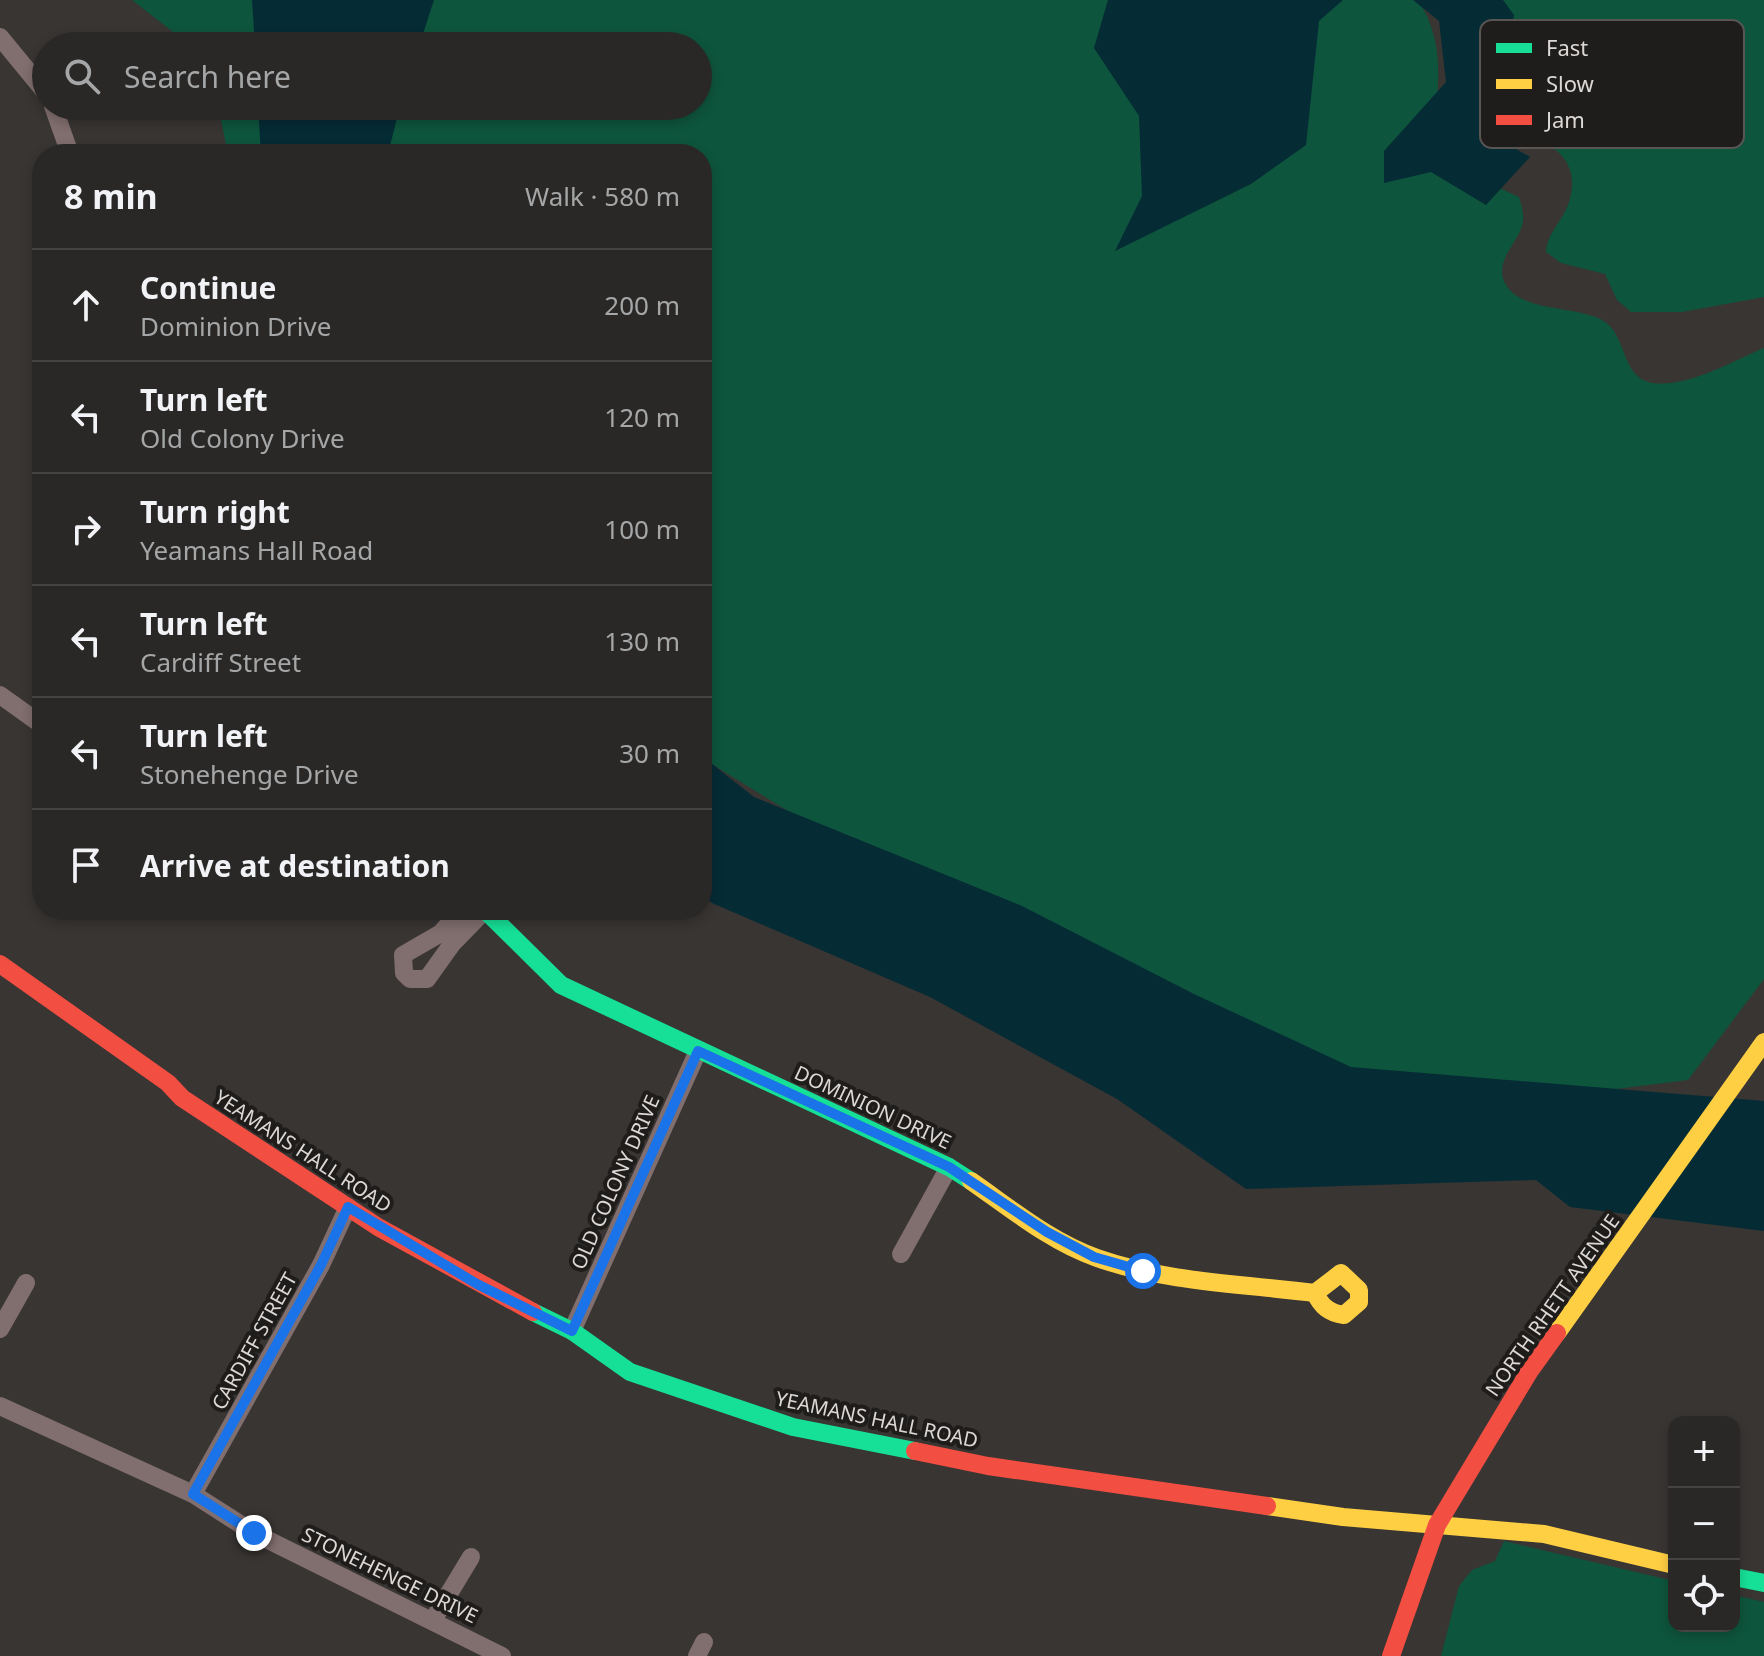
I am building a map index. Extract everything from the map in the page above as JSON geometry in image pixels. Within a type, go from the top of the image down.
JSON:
[{"type":"street","points":[[0,37],[32,76]]},
{"type":"street","points":[[58,120],[66,144]]},
{"type":"street","points":[[0,695],[32,718]]},
{"type":"street","points":[[456,920],[446,938],[471,920]]},
{"type":"street","name":"DOMINION DRIVE","points":[[495,920],[561,985],[949,1167],[1047,1232],[1094,1257],[1143,1271],[1315,1293]]},
{"type":"street","name":"YEAMANS HALL ROAD","points":[[0,964],[168,1083],[182,1098],[348,1207],[477,1284],[572,1331],[630,1372],[793,1427],[988,1466],[1343,1517],[1544,1534],[1668,1564]]},
{"type":"street","name":"NORTH RHETT AVENUE","points":[[1391,1656],[1437,1525],[1529,1372],[1764,1042]]},
{"type":"street","name":"OLD COLONY DRIVE","points":[[572,1331],[698,1051]]},
{"type":"street","points":[[901,1254],[949,1167]]},
{"type":"street","name":"CARDIFF STREET","points":[[193,1494],[321,1265],[348,1207]]},
{"type":"street","points":[[0,1329],[26,1283]]},
{"type":"street","name":"STONEHENGE DRIVE","points":[[0,1406],[193,1494],[254,1533],[502,1656]]},
{"type":"street","points":[[433,1620],[471,1557]]},
{"type":"street","points":[[1740,1578],[1764,1583]]},
{"type":"green space","points":[[132,0],[265,0],[259,32],[173,32]]},
{"type":"green space","points":[[391,0],[1418,0],[1428,19],[1437,56],[1437,95],[1430,156],[1519,197],[1523,221],[1502,270],[1509,289],[1532,303],[1602,320],[1616,335],[1635,373],[1653,383],[1695,378],[1764,348],[1764,979],[1688,1080],[1592,1092],[1365,1093],[1023,908],[788,811],[712,764],[712,144],[373,144],[374,120],[712,120],[712,32],[385,32]]},
{"type":"green space","points":[[1490,0],[1764,0],[1764,297],[1682,312],[1631,312],[1617,300],[1605,274],[1561,263],[1546,252],[1549,239],[1569,202],[1572,182],[1569,166],[1552,148],[1744,148],[1744,20],[1488,20]]},
{"type":"green space","points":[[221,120],[267,120],[275,144],[226,144]]},
{"type":"green space","points":[[1504,1541],[1668,1580],[1668,1632],[1740,1632],[1740,1596],[1764,1602],[1764,1656],[1441,1656],[1459,1586],[1472,1570],[1495,1561]]},
{"type":"water","points":[[252,0],[434,0],[424,32],[254,32]]},
{"type":"water","points":[[1108,0],[1343,0],[1319,21],[1306,145],[1251,184],[1115,251],[1142,196],[1139,116],[1094,48]]},
{"type":"water","points":[[1413,0],[1503,0],[1514,15],[1513,20],[1480,20],[1480,148],[1514,148],[1530,157],[1486,205],[1431,172],[1384,183],[1384,151],[1446,82],[1439,21]]},
{"type":"water","points":[[259,120],[396,120],[390,144],[260,144]]},
{"type":"water","points":[[712,764],[754,797],[1020,905],[1194,994],[1351,1067],[1764,1101],[1764,1231],[1570,1207],[1536,1180],[1246,1189],[1117,1099],[930,997],[712,903]]},
{"type":"traffic: fast","points":[[495,920],[561,985],[949,1167],[971,1181]]},
{"type":"traffic: fast","points":[[533,1312],[572,1331],[630,1372],[793,1427],[915,1451]]},
{"type":"traffic: fast","points":[[1740,1578],[1764,1583]]},
{"type":"traffic: slow","points":[[1557,1333],[1764,1042]]},
{"type":"traffic: slow","points":[[971,1181],[1047,1234],[1097,1258],[1177,1277],[1315,1293],[1326,1308],[1344,1315],[1359,1302],[1359,1290],[1341,1273],[1315,1293]]},
{"type":"traffic: slow","points":[[1267,1506],[1343,1517],[1544,1534],[1668,1564]]},
{"type":"traffic: jam","points":[[0,964],[168,1083],[182,1098],[378,1227],[533,1312]]},
{"type":"traffic: jam","points":[[1391,1656],[1437,1525],[1529,1372],[1557,1333]]},
{"type":"traffic: jam","points":[[915,1451],[988,1466],[1267,1506]]},
{"type":"route","points":[[254,1533],[193,1494],[321,1265],[348,1207],[477,1284],[572,1331],[698,1051],[949,1167],[1047,1232],[1094,1257],[1143,1271]]}]
